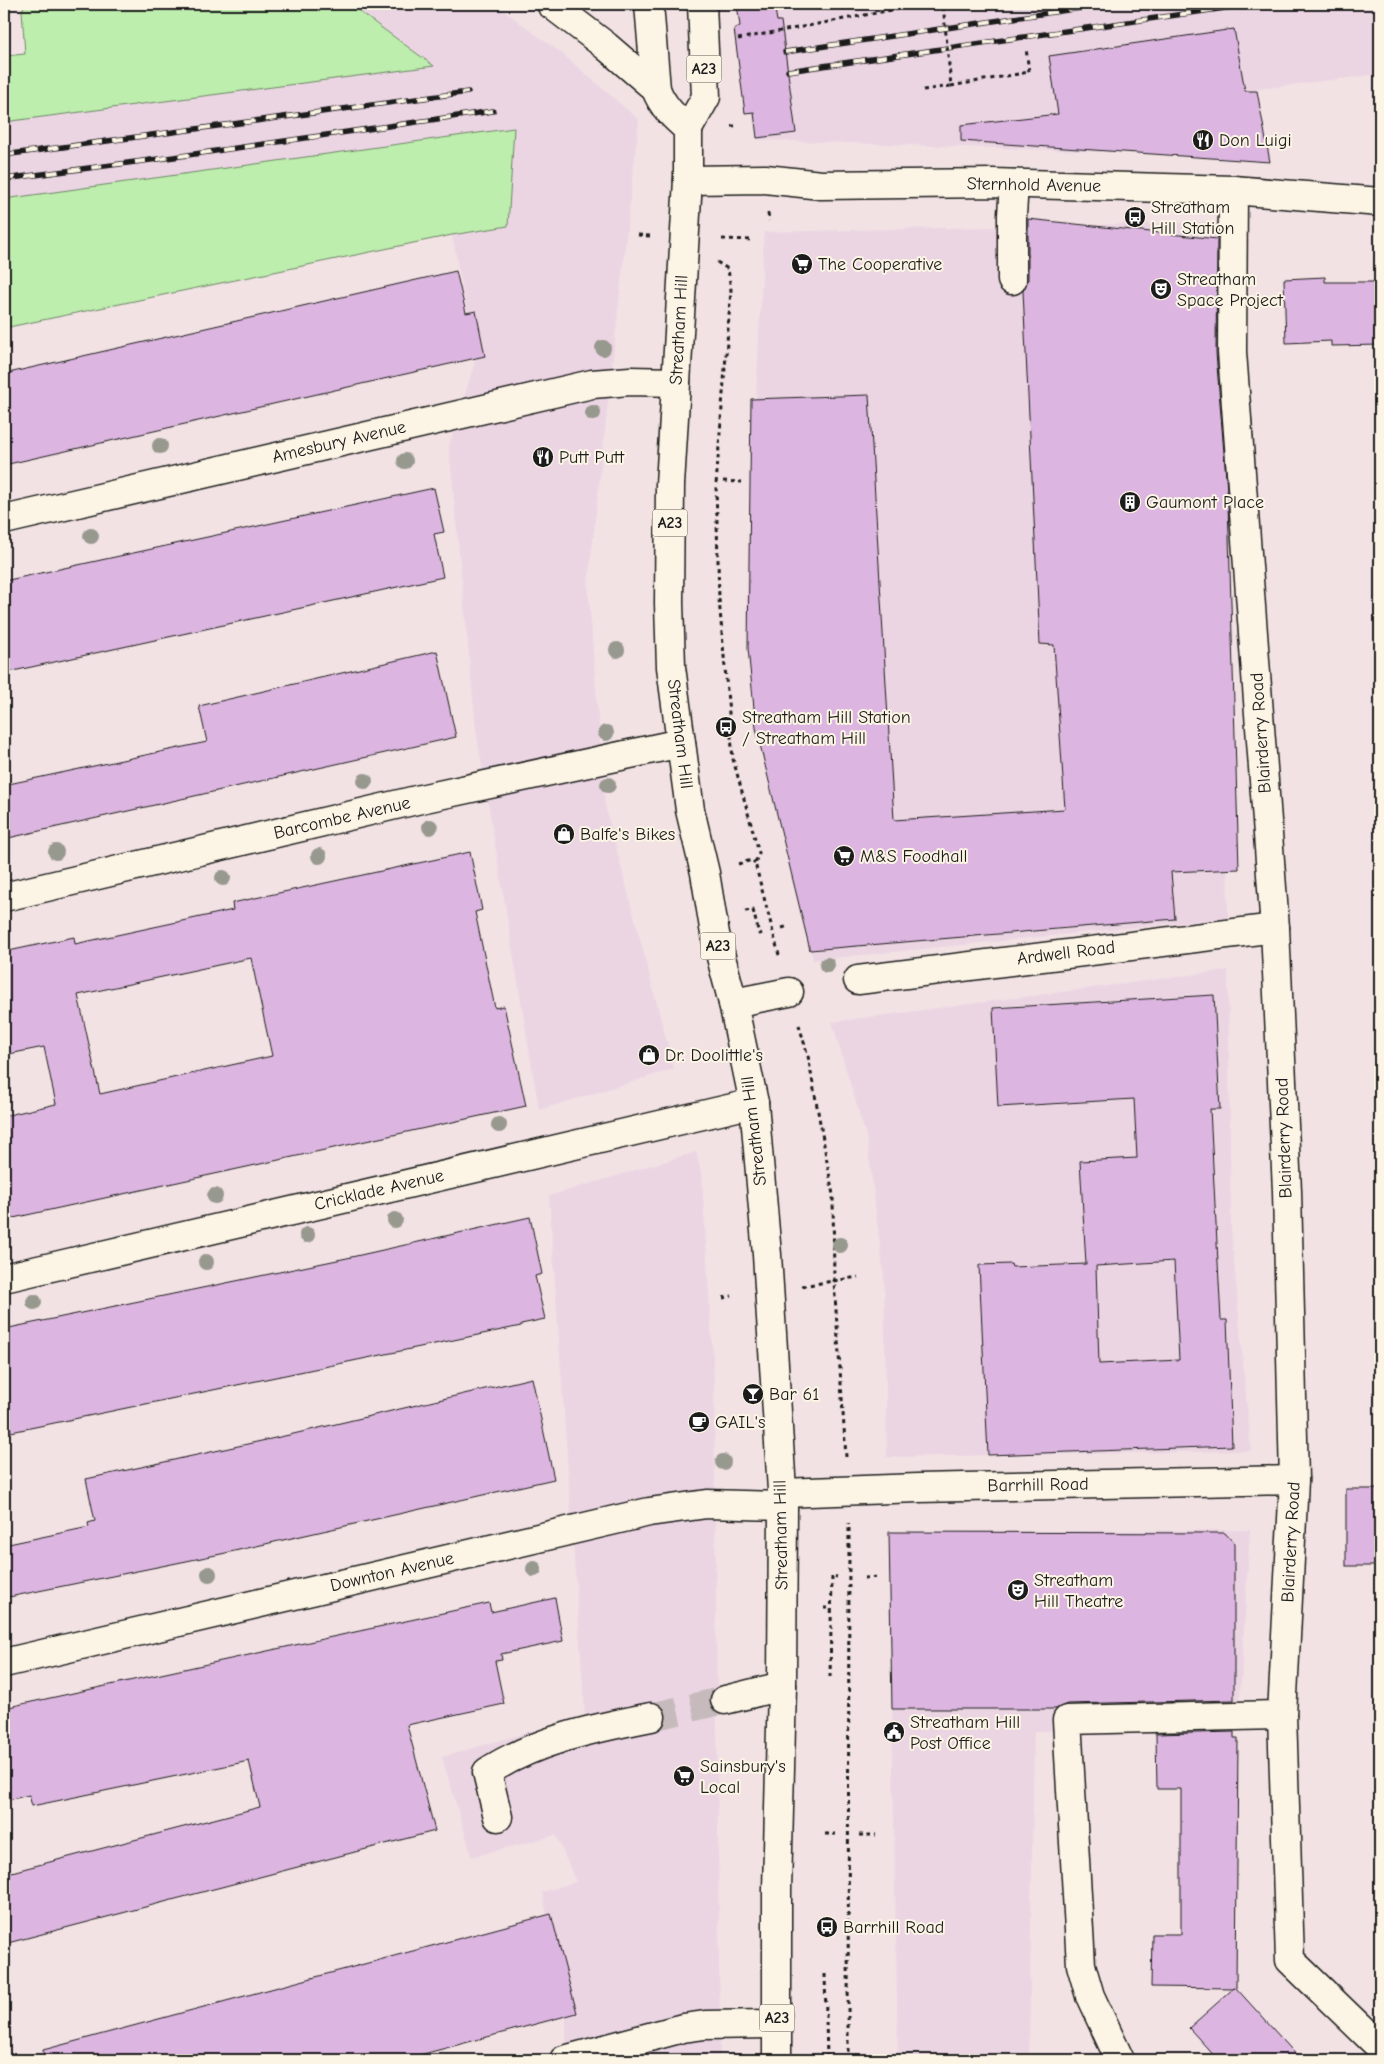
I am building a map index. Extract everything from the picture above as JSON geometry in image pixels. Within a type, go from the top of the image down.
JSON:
[{"type":"main road","points":[[551,4],[606,46],[656,89]]},
{"type":"main road","points":[[649,4],[656,89],[660,100],[673,116],[688,129]]},
{"type":"main road","name":"A23","points":[[688,180],[688,129],[706,97],[702,4]]},
{"type":"main road","name":"Sternhold Avenue","points":[[688,180],[764,179],[821,185],[1014,184],[1232,190],[1380,202]]},
{"type":"main road","name":"Streatham Hill","points":[[688,180],[670,485],[669,603],[671,667],[690,810],[705,873],[715,934],[733,1003],[754,1103],[767,1255],[782,1499],[782,1686],[777,1890],[777,2060]]},
{"type":"main road","points":[[1012,280],[1014,184]]},
{"type":"main road","name":"Blairderry Road","points":[[1232,190],[1232,352],[1275,928],[1287,1191],[1294,1480],[1282,1714],[1290,1960],[1380,2047]]},
{"type":"main road","name":"Amesbury Avenue","points":[[4,520],[592,384],[630,381],[676,382]]},
{"type":"main road","name":"Barcombe Avenue","points":[[4,897],[435,796],[680,743]]},
{"type":"main road","name":"Ardwell Road","points":[[858,980],[1275,928]]},
{"type":"main road","points":[[733,1003],[789,992]]},
{"type":"main road","name":"Cricklade Avenue","points":[[4,1278],[754,1103]]},
{"type":"main road","name":"Barrhill Road","points":[[782,1499],[918,1488],[1294,1480]]},
{"type":"main road","name":"Downton Avenue","points":[[4,1662],[649,1512],[707,1504],[782,1499]]},
{"type":"main road","points":[[725,1700],[782,1686]]},
{"type":"main road","points":[[1120,2060],[1090,1996],[1081,1965],[1067,1720],[1282,1714]]},
{"type":"main road","points":[[498,1817],[488,1772],[509,1758],[582,1731],[651,1717]]},
{"type":"main road","points":[[564,2060],[683,2028],[705,2025],[777,2024]]},
{"type":"path","points":[[736,39],[782,32],[924,4]]},
{"type":"path","points":[[943,4],[951,86]]},
{"type":"path","points":[[923,90],[1029,72],[1026,48]]},
{"type":"path","points":[[731,126],[738,126]]},
{"type":"path","points":[[638,235],[650,236]]},
{"type":"path","points":[[722,239],[754,240]]},
{"type":"path","points":[[731,290],[716,485],[719,599],[734,759],[759,853],[755,862],[752,860],[738,864]]},
{"type":"path","points":[[723,480],[742,482]]},
{"type":"path","points":[[744,912],[753,910],[759,934],[763,933]]},
{"type":"path","points":[[782,928],[789,926]]},
{"type":"path","points":[[799,1286],[858,1278]]},
{"type":"path","points":[[724,1298],[732,1296]]},
{"type":"path","points":[[830,1677],[832,1576],[838,1576]]},
{"type":"path","points":[[864,1578],[878,1577]]},
{"type":"path","points":[[824,1608],[832,1608]]},
{"type":"path","points":[[825,1834],[836,1834]]},
{"type":"path","points":[[859,1834],[876,1835]]},
{"type":"path","points":[[825,1974],[827,2060]]},
{"type":"shaded area","points":[[349,4],[495,4],[565,56],[639,120],[588,585],[605,805],[674,1069],[539,1110],[476,730],[449,446],[476,359],[452,235],[514,128],[4,199],[4,122],[433,66]]},
{"type":"shaded area","points":[[737,4],[1380,4],[1380,74],[1249,90],[1258,157],[759,140],[752,115],[768,113],[745,113],[735,28],[740,26]]},
{"type":"shaded area","name":"Gaumont Place","points":[[1218,222],[1228,918],[813,960],[759,718],[746,604],[764,232]]},
{"type":"shaded area","points":[[1228,970],[1231,1227],[1251,1451],[887,1457],[884,1277],[867,1140],[832,1022]]},
{"type":"shaded area","points":[[696,1152],[702,1177],[714,1376],[720,2060],[566,2060],[566,2000],[542,1892],[576,1882],[556,1835],[472,1857],[442,1757],[585,1716],[549,1196]]},
{"type":"shaded area","points":[[1250,1530],[1238,1731],[1034,1731],[1029,2060],[898,2060],[889,1532]]},
{"type":"green space","points":[[25,4],[349,4],[434,66],[4,122],[4,56],[25,54],[22,11]]},
{"type":"green space","points":[[514,128],[508,226],[452,235],[4,328],[4,199]]},
{"type":"building","points":[[737,4],[774,4],[777,21],[781,21],[796,133],[757,138],[754,112],[745,113],[734,29],[740,26]]},
{"type":"building","points":[[1234,29],[1245,91],[1257,91],[1270,162],[961,141],[961,125],[1058,114],[1049,56]]},
{"type":"building","name":"Gaumont Place","points":[[1028,219],[1217,239],[1216,353],[1228,503],[1239,869],[1171,872],[1175,919],[810,950],[756,728],[748,648],[751,399],[869,395],[894,820],[1065,809],[1054,645],[1040,644],[1023,291],[1028,280]]},
{"type":"building","points":[[456,271],[466,313],[476,311],[485,356],[4,465],[4,374]]},
{"type":"building","points":[[1325,277],[1325,282],[1380,282],[1380,345],[1331,346],[1331,341],[1286,343],[1284,279]]},
{"type":"building","points":[[434,488],[444,532],[434,534],[443,577],[4,673],[4,581]]},
{"type":"building","points":[[437,651],[456,737],[4,839],[4,785],[207,742],[199,706]]},
{"type":"building","points":[[470,852],[482,910],[475,912],[495,1008],[504,1006],[526,1106],[4,1220],[4,1116],[56,1104],[44,1047],[4,1055],[4,952],[74,937],[75,944],[233,910],[232,903]],"holes":[[[251,958],[272,1056],[100,1094],[78,995]]]},
{"type":"building","points":[[1214,995],[1220,1109],[1210,1109],[1221,1320],[1227,1320],[1232,1446],[988,1455],[979,1265],[1011,1264],[1012,1267],[1086,1264],[1080,1161],[1137,1158],[1134,1099],[998,1107],[993,1008]],"holes":[[[1174,1261],[1179,1360],[1099,1364],[1096,1266]]]},
{"type":"building","points":[[530,1217],[542,1274],[535,1276],[545,1319],[521,1324],[521,1326],[11,1432],[4,1399],[4,1329],[347,1258]]},
{"type":"building","points":[[532,1378],[554,1479],[221,1554],[4,1598],[4,1545],[89,1527],[88,1523],[95,1521],[86,1479],[289,1435]]},
{"type":"building","points":[[1346,1489],[1380,1489],[1380,1566],[1346,1566]]},
{"type":"building","points":[[889,1532],[1225,1533],[1234,1543],[1234,1700],[1067,1704],[1056,1709],[892,1709]]},
{"type":"building","points":[[555,1598],[563,1641],[501,1654],[502,1660],[495,1661],[504,1704],[407,1725],[435,1831],[4,1944],[4,1874],[260,1807],[249,1761],[32,1806],[29,1795],[4,1801],[4,1708],[489,1603],[491,1612]]},
{"type":"building","points":[[1234,1732],[1234,1738],[1238,1738],[1236,1988],[1301,2060],[1218,2060],[1189,2028],[1234,1988],[1151,1987],[1152,1934],[1181,1934],[1181,1789],[1157,1789],[1156,1734]]},
{"type":"building","points":[[551,1914],[577,2013],[401,2060],[44,2060],[43,2050]]},
{"type":"tunnel","points":[[651,1717],[725,1700]]},
{"type":"railway","points":[[785,52],[1108,4]]},
{"type":"railway","points":[[788,71],[1253,4]]},
{"type":"railway","points":[[4,155],[468,92]]},
{"type":"railway","points":[[4,179],[174,157],[493,111]]},
{"type":"place","name":"Don Luigi","points":[[1203,140]]},
{"type":"place","name":"Streatham Hill Station","points":[[1135,217]]},
{"type":"place","name":"The Cooperative","points":[[802,264]]},
{"type":"place","name":"Streatham Space Project","points":[[1161,289]]},
{"type":"place","name":"Putt Putt","points":[[543,457]]},
{"type":"place","name":"Gaumont Place","points":[[1130,502]]},
{"type":"place","name":"Streatham Hill Station / Streatham Hill","points":[[726,727]]},
{"type":"place","name":"Balfe's Bikes","points":[[564,834]]},
{"type":"place","name":"M&S Foodhall","points":[[844,856]]},
{"type":"place","name":"Dr. Doolittle's","points":[[649,1055]]},
{"type":"place","name":"Bar 61","points":[[753,1394]]},
{"type":"place","name":"GAIL's","points":[[699,1422]]},
{"type":"place","name":"Streatham Hill Theatre","points":[[1018,1590]]},
{"type":"place","name":"Streatham Hill Post Office","points":[[894,1732]]},
{"type":"place","name":"Sainsbury's Local","points":[[684,1776]]},
{"type":"place","name":"Barrhill Road","points":[[827,1927]]}]
